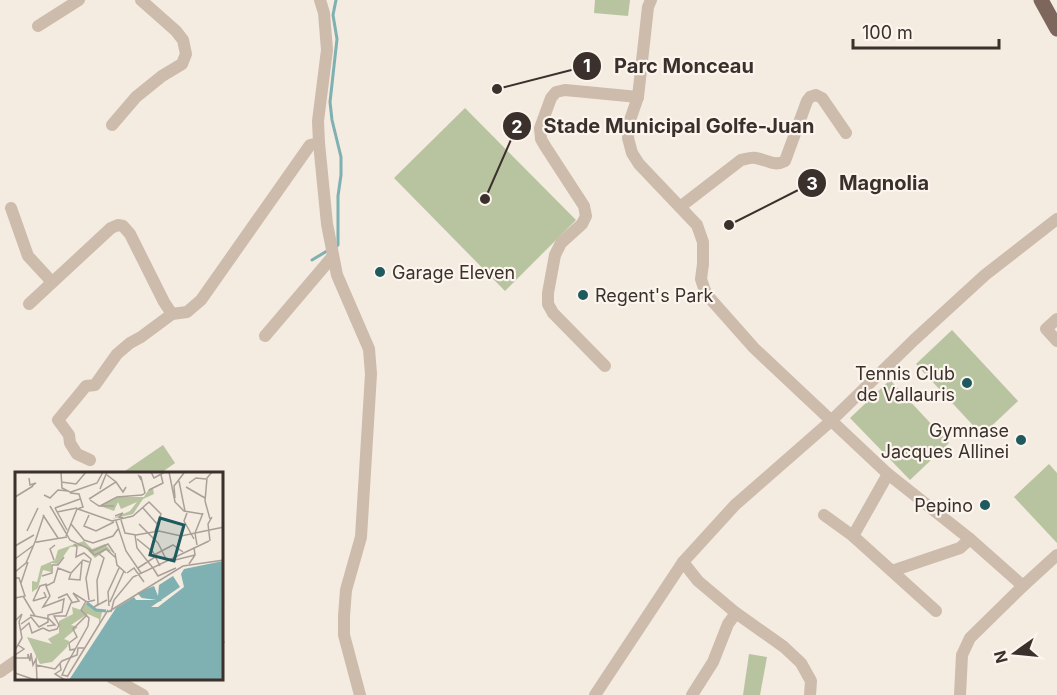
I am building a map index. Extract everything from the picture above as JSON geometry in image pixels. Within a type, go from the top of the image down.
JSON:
[{"type":"main road","points":[[1041,0],[1057,29]]},
{"type":"street","points":[[38,26],[79,0]]},
{"type":"street","points":[[112,125],[136,97],[162,76],[182,64],[186,54],[183,40],[176,31],[141,0]]},
{"type":"street","points":[[320,0],[324,13],[327,50],[318,122],[318,143],[327,224],[337,275],[369,349],[371,374],[362,537],[346,590],[344,616],[344,635],[360,695]]},
{"type":"street","points":[[651,0],[648,7],[638,96],[630,120],[628,138],[632,153],[639,164],[697,225],[703,242],[701,279],[707,295],[754,348],[888,474],[970,539],[1023,586]]},
{"type":"street","points":[[605,366],[553,313],[548,304],[555,255],[561,243],[582,224],[586,216],[584,206],[541,138],[540,128],[551,98],[556,92],[565,90],[638,96]]},
{"type":"street","points":[[680,207],[741,160],[756,158],[771,164],[785,161],[810,96],[816,95],[822,98],[846,133]]},
{"type":"street","points":[[90,460],[77,454],[70,443],[69,435],[58,420],[86,386],[94,385],[117,354],[130,343],[172,314],[187,312],[201,300],[310,145],[318,143]]},
{"type":"street","points":[[11,208],[28,256],[52,282]]},
{"type":"street","points":[[595,695],[682,562],[735,505],[831,421],[985,274],[1057,219]]},
{"type":"street","points":[[29,304],[111,228],[118,225],[123,226],[130,234],[172,314]]},
{"type":"street","points":[[265,336],[333,256]]},
{"type":"street","points":[[1057,319],[1046,329],[1057,341]]},
{"type":"street","points":[[853,536],[888,474]]},
{"type":"street","points":[[824,515],[853,536],[936,611]]},
{"type":"street","points":[[892,571],[960,548],[970,539]]},
{"type":"street","points":[[960,695],[962,655],[970,638],[1057,555]]},
{"type":"street","points":[[682,562],[698,581],[736,613],[784,647],[801,663],[811,681],[810,695]]},
{"type":"street","points":[[692,695],[712,662],[728,624],[736,613]]},
{"type":"street","points":[[0,672],[15,662]]},
{"type":"street","points":[[116,680],[142,695]]},
{"type":"green space","points":[[595,0],[630,0],[628,16],[594,13]]},
{"type":"green space","points":[[465,108],[576,220],[505,291],[394,178]]},
{"type":"green space","name":"Tennis Club de Vallauris","points":[[952,330],[1018,401],[982,435],[916,364]]},
{"type":"green space","points":[[890,380],[949,443],[910,480],[850,418]]},
{"type":"green space","points":[[163,445],[175,463],[162,472],[123,472]]},
{"type":"green space","points":[[1049,464],[1057,473],[1057,543],[1014,497]]},
{"type":"green space","points":[[749,654],[767,657],[760,695],[743,695]]},
{"type":"waterway","points":[[336,0],[333,15],[337,39],[330,102],[341,157],[338,245],[336,247]]},
{"type":"waterway","points":[[312,260],[327,251]]},
{"type":"place","name":"Parc Monceau","points":[[497,89]]},
{"type":"place","name":"Stade Municipal Golfe-Juan","points":[[485,199]]},
{"type":"place","name":"Magnolia","points":[[729,225]]},
{"type":"place","name":"Garage Eleven","points":[[380,272]]},
{"type":"place","name":"Regent's Park","points":[[583,295]]},
{"type":"place","name":"Tennis Club de Vallauris","points":[[967,383]]},
{"type":"place","name":"Gymnase Jacques Allinei","points":[[1021,440]]},
{"type":"place","name":"Pepino","points":[[985,505]]}]
